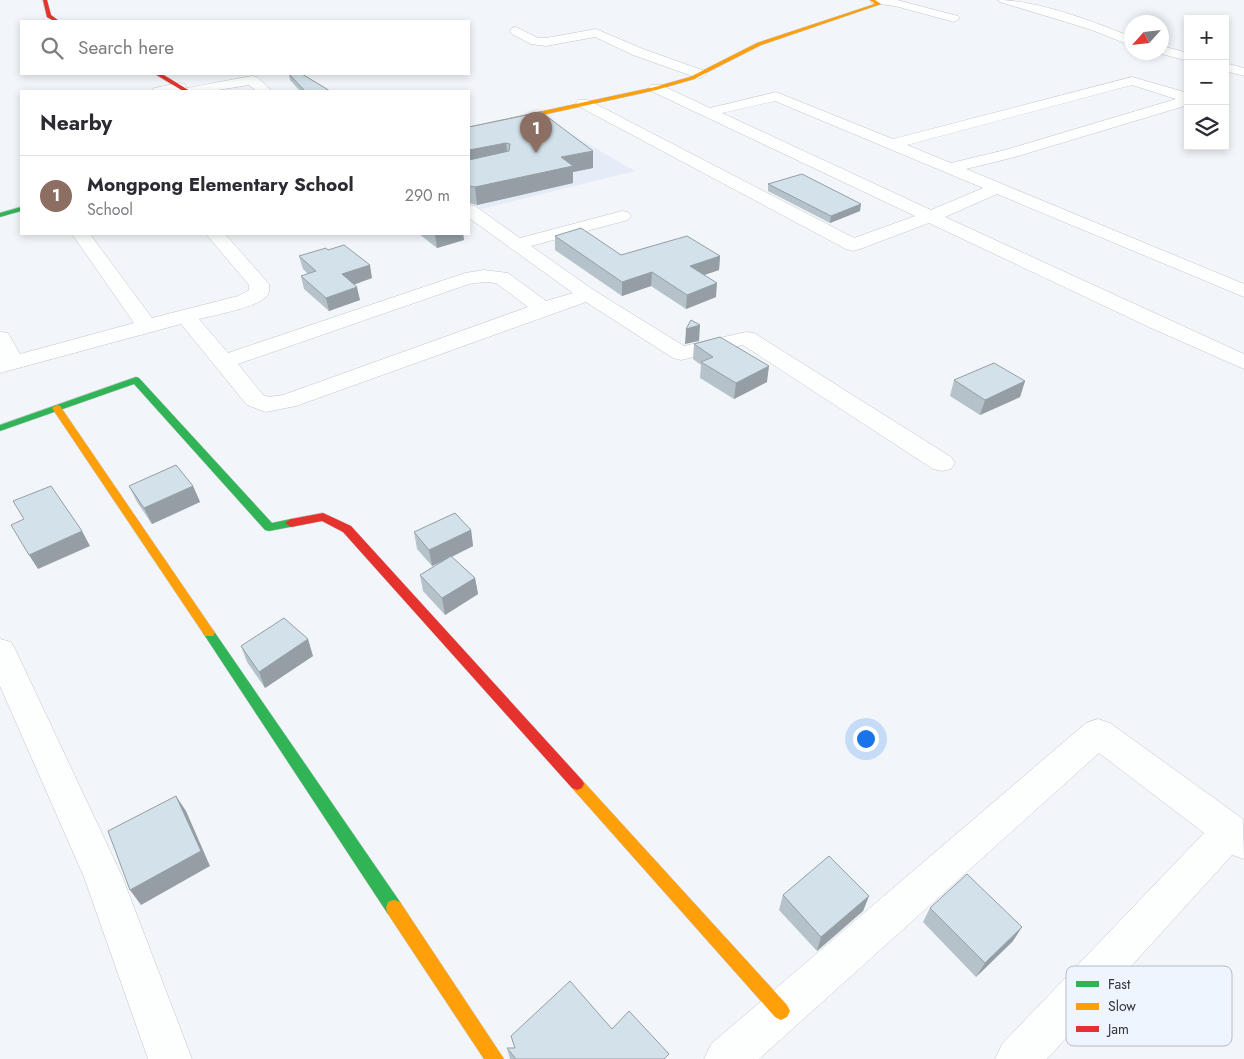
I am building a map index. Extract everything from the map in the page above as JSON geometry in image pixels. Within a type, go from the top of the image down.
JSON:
[{"type":"street","points":[[45,0],[49,16],[55,20]]},
{"type":"street","points":[[1004,0],[1096,27],[1124,39]]},
{"type":"street","points":[[874,1],[895,3],[954,18]]},
{"type":"street","points":[[470,129],[656,88],[700,74],[759,44],[879,4],[874,1]]},
{"type":"street","points":[[516,31],[535,41],[546,42],[596,34],[638,52],[700,74]]},
{"type":"street","points":[[1169,52],[1184,56]]},
{"type":"street","points":[[1229,68],[1244,72]]},
{"type":"street","points":[[160,75],[186,90],[252,80],[264,90]]},
{"type":"street","points":[[893,144],[1132,81],[1184,98]]},
{"type":"street","points":[[656,88],[1158,324],[1244,362]]},
{"type":"street","points":[[706,113],[776,96],[1244,291]]},
{"type":"street","points":[[950,168],[1009,154],[1184,100]]},
{"type":"street","points":[[583,103],[853,245],[930,217],[998,188]]},
{"type":"street","points":[[0,215],[20,209]]},
{"type":"street","points":[[470,211],[588,295],[681,353],[746,338],[942,463]]},
{"type":"street","points":[[516,244],[622,216]]},
{"type":"street","points":[[82,235],[147,326]]},
{"type":"street","points":[[0,338],[7,364],[245,300],[259,293],[260,284],[216,235]]},
{"type":"street","points":[[223,362],[465,280],[484,276],[501,277],[542,309]]},
{"type":"street","points":[[186,316],[255,400],[266,405],[288,402],[542,309],[588,295]]},
{"type":"street","points":[[0,428],[136,380],[269,526],[323,517],[347,529],[781,1011]]},
{"type":"street","points":[[57,408],[495,1059]]},
{"type":"street","points":[[0,651],[103,876],[170,1059]]},
{"type":"street","points":[[726,1059],[1098,733],[1237,837],[1109,966]]},
{"type":"street","points":[[1016,1059],[1066,1009]]},
{"type":"shaded area","points":[[543,118],[635,171],[482,209],[470,201],[470,134]]},
{"type":"building","points":[[290,75],[304,75],[328,90],[304,90]]},
{"type":"building","points":[[541,112],[593,151],[561,157],[573,166],[475,187],[470,186],[470,160],[509,151],[510,144],[506,143],[470,150],[470,127]]},
{"type":"building","points":[[802,174],[861,204],[831,216],[768,184]]},
{"type":"building","points":[[581,228],[621,255],[687,236],[720,256],[690,266],[717,283],[687,295],[652,272],[622,282],[555,236]]},
{"type":"building","points":[[344,245],[370,265],[342,274],[357,287],[326,298],[301,276],[316,271],[299,256]]},
{"type":"building","points":[[691,320],[700,325],[686,329]]},
{"type":"building","points":[[720,337],[769,366],[736,383],[701,362],[713,357],[694,344]]},
{"type":"building","points":[[994,363],[1025,381],[985,400],[954,380]]},
{"type":"building","points":[[176,465],[193,486],[144,508],[129,486]]},
{"type":"building","points":[[51,486],[82,531],[29,555],[11,525],[24,519],[13,501]]},
{"type":"building","points":[[455,513],[471,530],[429,550],[414,532]]},
{"type":"building","points":[[451,556],[475,578],[442,598],[420,575]]},
{"type":"building","points":[[284,618],[308,639],[259,672],[241,646]]},
{"type":"building","points":[[176,796],[201,851],[130,890],[108,831]]},
{"type":"building","points":[[829,856],[869,896],[821,937],[783,895]]},
{"type":"building","points":[[967,874],[1022,927],[985,963],[930,908]]},
{"type":"building","points":[[570,981],[612,1029],[629,1011],[669,1054],[664,1059],[516,1059],[507,1048],[515,1048],[511,1036]]},
{"type":"traffic: fast","points":[[0,215],[20,209]]},
{"type":"traffic: fast","points":[[0,428],[136,380],[269,527],[291,523]]},
{"type":"traffic: fast","points":[[209,633],[394,908]]},
{"type":"traffic: slow","points":[[470,129],[656,88],[692,78],[759,44],[879,4],[872,0]]},
{"type":"traffic: slow","points":[[57,408],[209,633]]},
{"type":"traffic: slow","points":[[577,784],[781,1011]]},
{"type":"traffic: slow","points":[[394,908],[495,1059]]},
{"type":"traffic: jam","points":[[45,0],[49,16],[55,20]]},
{"type":"traffic: jam","points":[[160,75],[185,90]]},
{"type":"traffic: jam","points":[[291,523],[323,517],[347,529],[577,784]]},
{"type":"place","name":"Mongpong Elementary School","points":[[536,153]]}]
